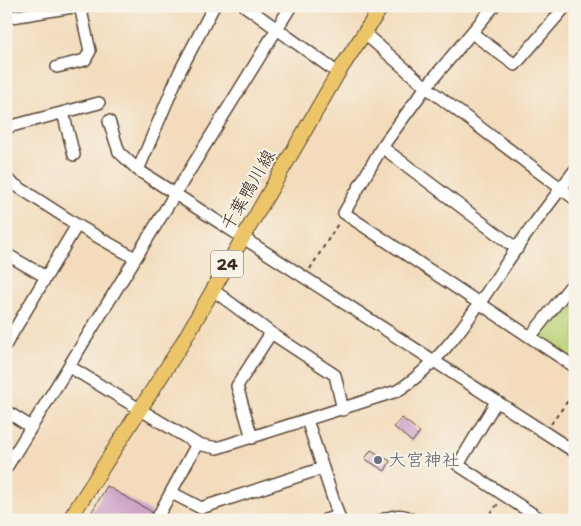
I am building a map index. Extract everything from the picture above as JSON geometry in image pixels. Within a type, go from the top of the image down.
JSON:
[{"type":"main road","name":"千葉鴨川線","points":[[69,520],[141,410],[338,73],[382,6]]},
{"type":"street","points":[[6,18],[79,6],[90,52],[85,60],[57,67]]},
{"type":"street","points":[[138,170],[180,71],[214,6]]},
{"type":"street","points":[[244,6],[338,73]]},
{"type":"street","points":[[6,468],[70,368],[174,193],[291,6]]},
{"type":"street","points":[[494,6],[426,87],[382,148],[344,213],[575,367]]},
{"type":"street","points":[[472,32],[515,65],[566,6]]},
{"type":"street","points":[[364,32],[426,87],[575,199]]},
{"type":"street","points":[[6,108],[7,124],[63,113],[99,103]]},
{"type":"street","points":[[63,113],[74,155]]},
{"type":"street","points":[[109,121],[119,152],[138,170],[243,236],[544,434],[575,452]]},
{"type":"street","points":[[382,148],[517,249]]},
{"type":"street","points":[[70,368],[197,444],[217,448],[343,410],[397,391],[409,383],[433,361],[480,303],[575,170]]},
{"type":"street","points":[[6,179],[77,225],[135,258]]},
{"type":"street","points":[[6,344],[77,225]]},
{"type":"street","points":[[6,254],[46,277]]},
{"type":"street","points":[[530,337],[569,288],[575,287]]},
{"type":"street","points":[[212,290],[271,333],[335,375],[343,410]]},
{"type":"street","points":[[252,438],[237,386],[271,333]]},
{"type":"street","points":[[496,402],[458,465],[542,520]]},
{"type":"street","points":[[6,411],[31,428]]},
{"type":"street","points":[[307,420],[339,518],[325,520]]},
{"type":"street","points":[[156,520],[197,444]]},
{"type":"street","points":[[172,493],[201,508],[323,468]]},
{"type":"street","points":[[382,520],[398,514],[407,516],[412,520]]},
{"type":"path","points":[[305,277],[344,213]]},
{"type":"path","points":[[544,434],[575,391]]},
{"type":"path","points":[[485,520],[505,495]]},
{"type":"green space","points":[[575,293],[575,361],[540,338],[538,332],[569,294]]},
{"type":"building","points":[[402,418],[420,432],[412,442],[394,427]]},
{"type":"building","name":"大宮神社","points":[[371,450],[390,461],[385,471],[365,459]]},
{"type":"building","points":[[107,486],[152,512],[148,520],[87,520]]},
{"type":"place","name":"大宮神社","points":[[378,460]]}]
